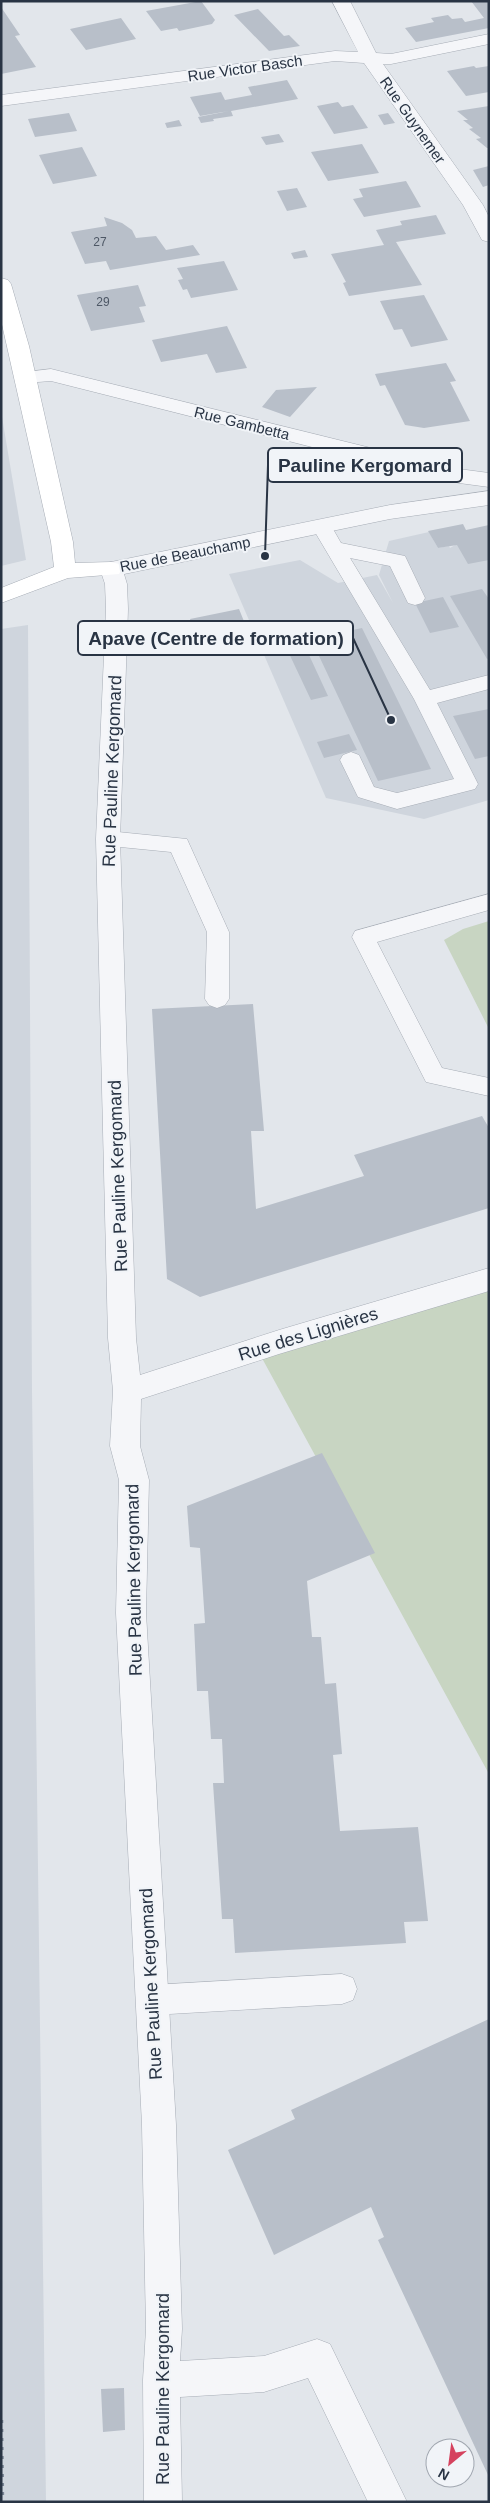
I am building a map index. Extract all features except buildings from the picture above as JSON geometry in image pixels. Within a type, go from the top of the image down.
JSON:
[{"type":"street","name":"Rue Guynemer","points":[[341,1],[370,58],[473,205],[489,236]]},
{"type":"street","name":"Rue Victor Basch","points":[[1,100],[335,56],[391,59],[489,39]]},
{"type":"street","points":[[1,284],[26,376],[62,542],[65,571]]},
{"type":"street","name":"Rue Gambetta","points":[[26,376],[51,375],[383,458],[459,476],[489,480]]},
{"type":"street","points":[[383,458],[412,478],[416,492],[390,512]]},
{"type":"street","name":"Rue de Beauchamp","points":[[1,596],[65,571],[111,569],[390,512],[489,498]]},
{"type":"street","name":"Rue Pauline Kergomard","points":[[111,569],[116,584],[117,609],[108,839],[122,1338],[127,1392],[125,1446],[134,1480],[132,1613],[159,2125],[164,2329],[162,2380],[163,2502]]},
{"type":"street","name":"Rue des Lignières","points":[[127,1392],[272,1344],[489,1279]]},
{"type":"street","points":[[162,2380],[264,2374],[317,2357],[388,2502]]},
{"type":"lane","points":[[322,527],[425,699],[467,784],[397,801],[366,792],[351,760]]},
{"type":"lane","points":[[335,548],[398,561],[415,598]]},
{"type":"lane","points":[[425,699],[489,682]]},
{"type":"lane","points":[[108,839],[179,845],[218,932],[217,999]]},
{"type":"lane","points":[[489,902],[363,937],[434,1075],[489,1087]]},
{"type":"lane","points":[[152,2000],[342,1989]]},
{"type":"shaded area","points":[[1,411],[26,560],[1,566]]},
{"type":"shaded area","points":[[489,525],[489,800],[424,819],[326,798],[229,574],[300,560],[338,583],[377,575],[393,603],[379,575],[389,541],[429,532],[438,548],[449,546],[450,548]]},
{"type":"shaded area","points":[[28,625],[32,1391],[46,2502],[1,2502],[1,629]]},
{"type":"green space","points":[[489,921],[489,1029],[444,940],[463,929]]},
{"type":"green space","points":[[489,1280],[489,1774],[257,1349]]},
{"type":"railway","points":[[1,2420],[2,2502]]},
{"type":"place","name":"Pauline Kergomard","points":[[265,556]]},
{"type":"place","name":"Apave (Centre de formation)","points":[[391,720]]}]
